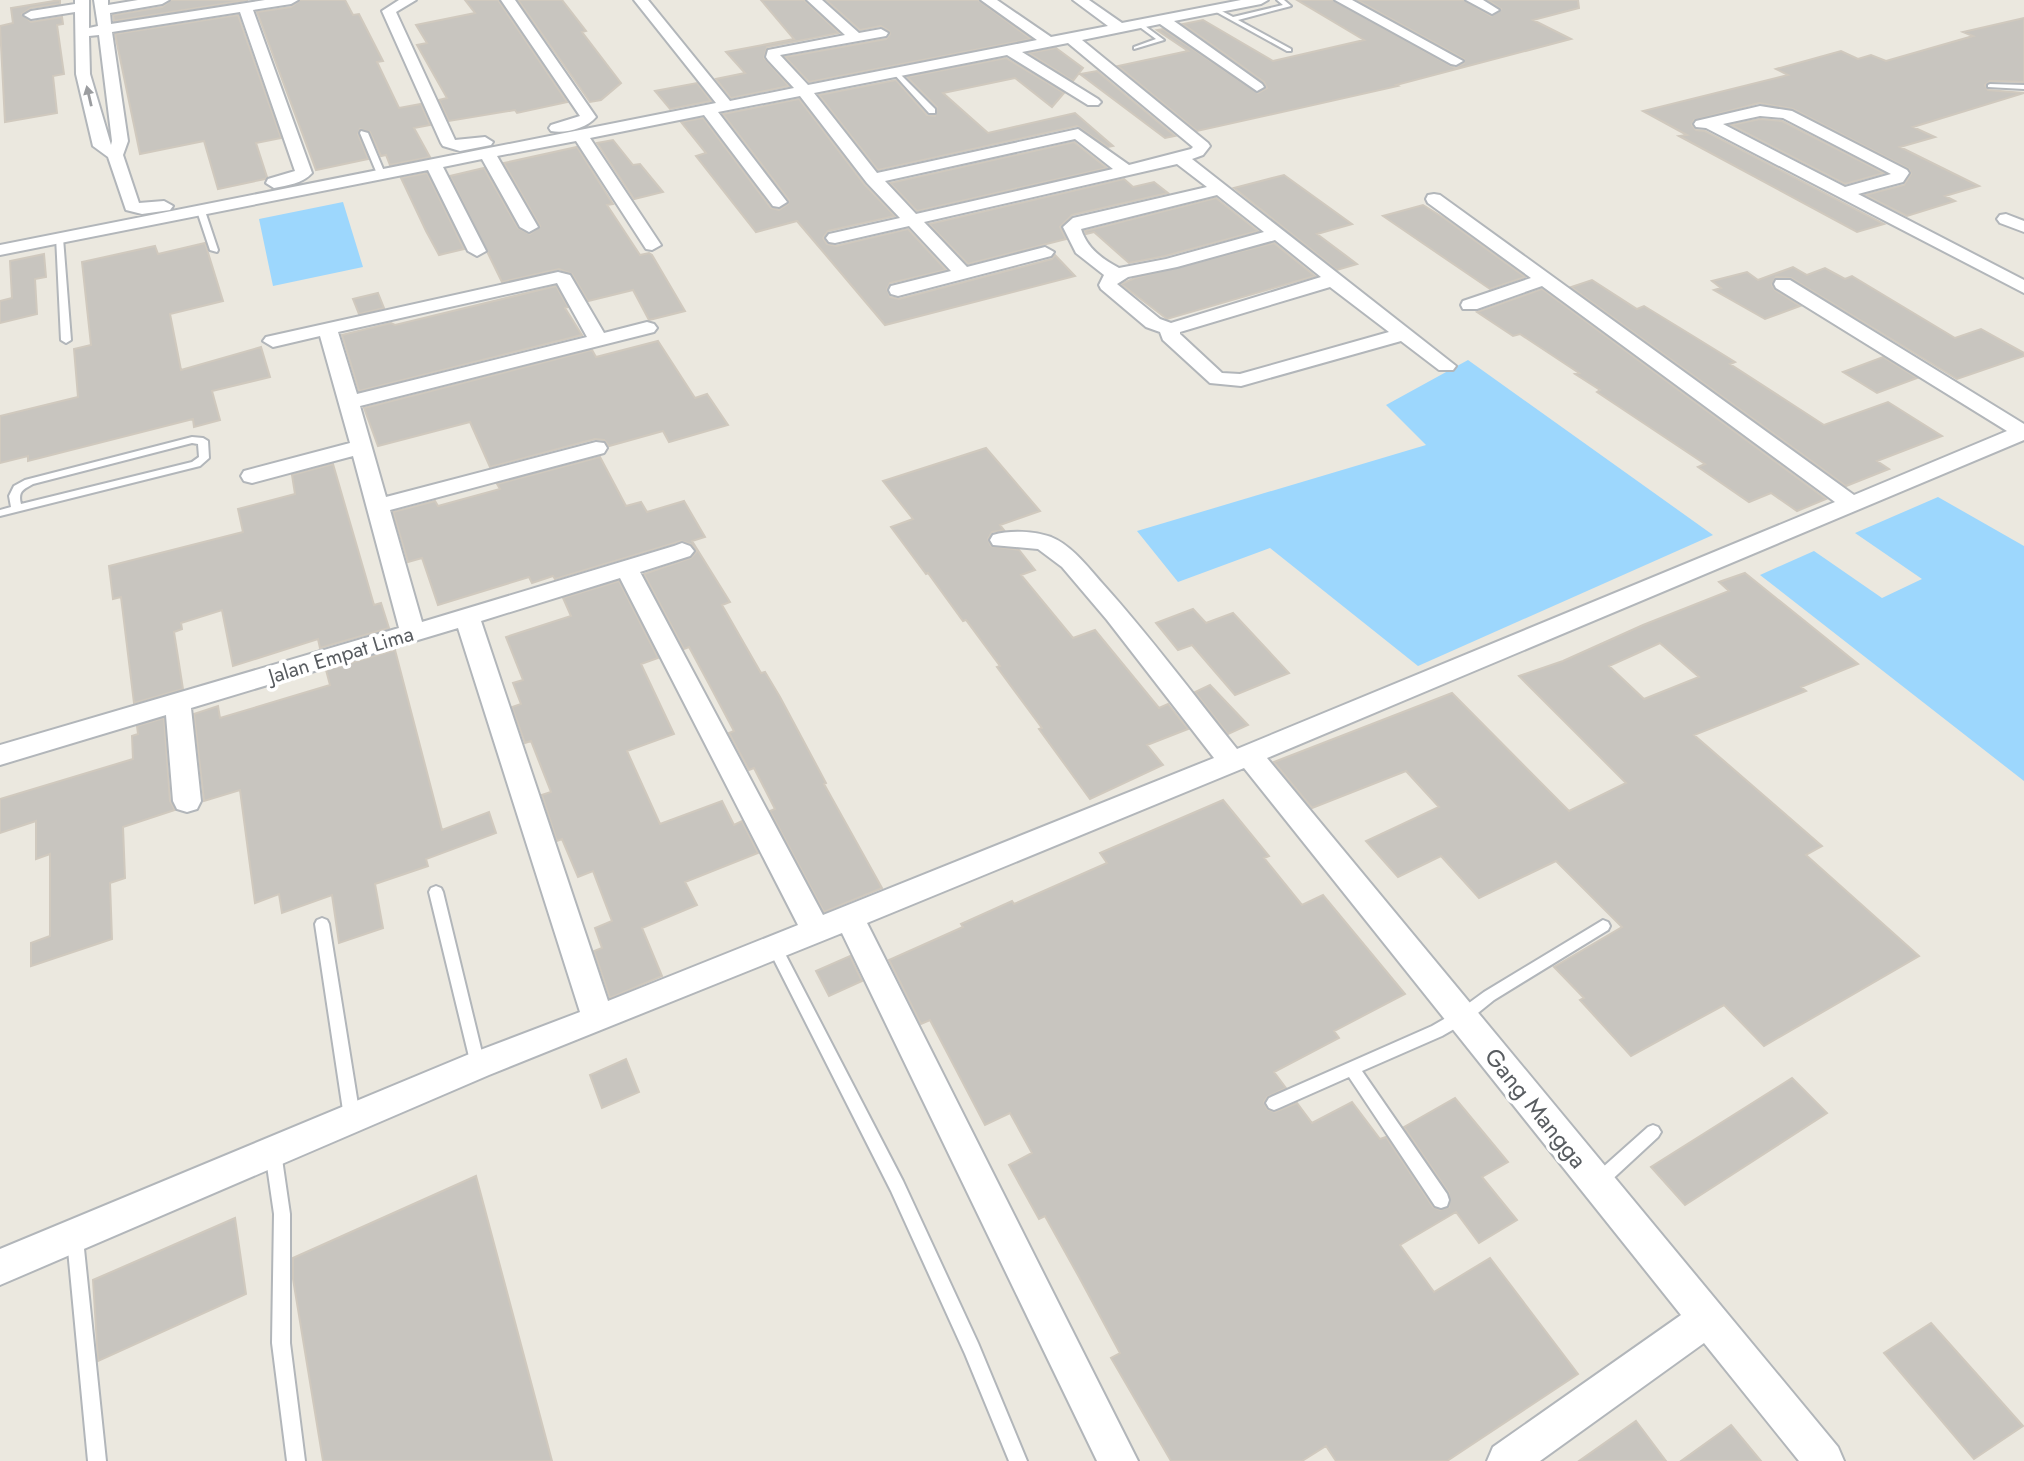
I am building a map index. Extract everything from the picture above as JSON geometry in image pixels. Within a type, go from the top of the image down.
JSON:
[{"type":"street","points":[[162,0],[101,5],[120,141],[115,155],[132,206],[142,209],[293,179],[304,173],[246,7]]},
{"type":"street","points":[[82,33],[291,0]]},
{"type":"street","points":[[408,0],[385,5],[451,145],[479,144],[583,122],[588,117],[508,0]]},
{"type":"street","points":[[641,0],[727,107]]},
{"type":"street","points":[[814,0],[857,37]]},
{"type":"street","points":[[988,0],[1049,42]]},
{"type":"street","points":[[1080,0],[1119,28]]},
{"type":"street","points":[[0,250],[1261,0]]},
{"type":"street","points":[[1342,0],[1456,61]]},
{"type":"street","points":[[1473,0],[1492,10]]},
{"type":"street","points":[[32,15],[82,4],[83,74],[100,146],[115,155]]},
{"type":"street","points":[[1162,19],[1257,87]]},
{"type":"street","points":[[881,33],[774,53],[773,57],[804,91],[873,179],[964,274]]},
{"type":"street","points":[[835,238],[1197,152],[1202,146],[1071,38]]},
{"type":"street","points":[[1010,50],[1093,102]]},
{"type":"street","points":[[709,111],[779,202]]},
{"type":"street","points":[[1843,193],[1897,178],[1901,173],[1787,114],[1760,111],[1702,125],[1843,193],[2024,287]]},
{"type":"street","points":[[873,179],[1078,134],[1126,170]]},
{"type":"street","points":[[581,136],[652,245]]},
{"type":"street","points":[[488,155],[530,227]]},
{"type":"street","points":[[1180,158],[1327,272],[1331,279],[1446,366]]},
{"type":"street","points":[[434,165],[477,251]]},
{"type":"street","points":[[1116,274],[1094,261],[1077,245],[1072,227],[1079,222],[1221,189]]},
{"type":"street","points":[[1434,199],[1852,504]]},
{"type":"street","points":[[2007,219],[2024,227]]},
{"type":"street","points":[[1276,234],[1142,271],[1116,274],[1109,279],[1108,285],[1153,323],[1170,329],[1331,279]]},
{"type":"street","points":[[898,290],[1045,252]]},
{"type":"street","points":[[273,341],[558,277],[564,279],[598,340]]},
{"type":"street","points":[[1470,305],[1543,279]]},
{"type":"street","points":[[1783,284],[2024,432]]},
{"type":"street","points":[[350,402],[647,328]]},
{"type":"street","points":[[327,329],[350,402],[376,507],[412,633]]},
{"type":"street","points":[[1170,329],[1170,336],[1217,379],[1227,380],[1241,380],[1404,334]]},
{"type":"street","points":[[0,1268],[352,1117],[850,918],[2024,432]]},
{"type":"street","points":[[252,476],[361,447]]},
{"type":"street","points":[[376,507],[596,449]]},
{"type":"street","points":[[1001,540],[1045,543],[1070,562],[1240,758]]},
{"type":"street","name":"Jalan Empat Lima","points":[[0,755],[682,551]]},
{"type":"street","points":[[627,569],[816,930]]},
{"type":"street","points":[[467,617],[598,1019]]},
{"type":"street","points":[[178,703],[187,801]]},
{"type":"street","name":"Gang Mangga","points":[[1240,758],[1320,837],[1596,1183],[1709,1317],[1824,1461]]},
{"type":"street","points":[[850,918],[1118,1461]]},
{"type":"street","points":[[1507,1461],[1709,1317]]},
{"type":"lane","points":[[1233,19],[1288,6],[1280,0]]},
{"type":"lane","points":[[1214,9],[1289,50]]},
{"type":"lane","points":[[1136,48],[1161,40],[1139,24]]},
{"type":"lane","points":[[896,73],[932,111]]},
{"type":"lane","points":[[1990,86],[2024,87]]},
{"type":"lane","points":[[364,133],[382,176]]},
{"type":"lane","points":[[201,211],[214,250]]},
{"type":"lane","points":[[59,238],[66,340]]},
{"type":"lane","points":[[0,513],[17,509],[196,464],[204,458],[202,441],[192,440],[29,482],[18,488],[14,496],[17,509]]},
{"type":"lane","points":[[436,891],[478,1065]]},
{"type":"lane","points":[[322,924],[352,1117]]},
{"type":"lane","points":[[1274,1103],[1437,1031],[1602,926]]},
{"type":"lane","points":[[775,948],[897,1186],[972,1349],[1018,1461]]},
{"type":"lane","points":[[1353,1070],[1441,1200]]},
{"type":"lane","points":[[1596,1183],[1653,1132]]},
{"type":"lane","points":[[273,1151],[282,1214],[281,1343],[296,1461]]},
{"type":"lane","points":[[74,1235],[97,1461]]},
{"type":"water","points":[[343,202],[363,267],[273,286],[259,219]]},
{"type":"water","points":[[1468,360],[1713,535],[1418,666],[1270,548],[1178,582],[1137,531],[1426,445],[1386,405]]},
{"type":"water","points":[[1938,497],[2024,546],[2024,781],[1760,575],[1814,551],[1882,598],[1922,579],[1855,533]]},
{"type":"building","points":[[60,0],[60,4],[31,8],[22,14],[31,22],[62,17],[63,24],[57,25],[64,74],[53,76],[57,113],[5,122],[0,26],[13,23],[11,8]]},
{"type":"building","points":[[171,0],[248,0],[114,21],[113,15],[162,7]]},
{"type":"building","points":[[300,0],[345,0],[353,15],[359,14],[383,61],[377,62],[399,108],[421,104],[430,125],[414,128],[430,157],[390,165],[386,155],[381,156],[370,132],[360,129],[358,134],[368,159],[316,170],[257,12],[291,7]]},
{"type":"building","points":[[465,0],[498,0],[567,102],[517,113],[515,110],[449,121],[439,100],[447,98],[417,45],[427,43],[416,25],[475,13]]},
{"type":"building","points":[[518,0],[562,0],[586,31],[582,32],[621,83],[601,100],[590,102]]},
{"type":"building","points":[[761,0],[804,0],[839,33],[767,47],[764,58],[789,86],[731,98],[716,79],[745,73],[726,52],[794,39]]},
{"type":"building","points":[[826,0],[978,0],[1031,39],[809,82],[785,57],[886,39],[890,34],[881,26],[860,30]]},
{"type":"building","points":[[1297,0],[1333,0],[1455,68],[1464,63],[1464,59],[1357,0],[1464,0],[1491,16],[1501,9],[1488,0],[1578,0],[1579,8],[1533,20],[1571,39],[1396,85],[1398,86],[1197,131],[1118,66],[1188,51],[1157,30],[1163,29],[1258,93],[1267,88],[1264,82],[1183,24],[1203,20],[1273,61],[1364,40]]},
{"type":"building","points":[[238,15],[281,138],[256,143],[267,177],[265,179],[218,189],[204,141],[140,154],[115,34]]},
{"type":"building","points":[[2024,18],[2024,82],[1990,81],[1985,85],[1988,90],[2024,93],[1913,127],[1935,137],[1900,147],[1979,186],[1945,196],[1955,201],[1907,216],[1865,195],[1904,185],[1911,174],[1909,169],[1793,109],[1759,103],[1694,120],[1692,125],[1696,130],[1705,131],[1884,224],[1857,232],[1679,136],[1687,135],[1643,111],[1788,75],[1776,69],[1841,51],[1858,59],[1871,55],[1886,61],[1973,36],[1963,32]]},
{"type":"building","points":[[1056,48],[1083,68],[1073,81],[1029,53]]},
{"type":"building","points":[[1006,58],[1064,93],[1052,107],[1015,78],[943,93],[988,133],[1075,113],[1113,146],[1108,147],[1077,126],[878,170],[819,95],[896,80],[927,115],[935,116],[937,107],[907,77]]},
{"type":"building","points":[[1097,71],[1175,136],[1165,138],[1080,74]]},
{"type":"building","points":[[697,83],[711,101],[670,109],[655,91]]},
{"type":"building","points":[[799,99],[865,185],[895,216],[828,231],[823,238],[827,244],[836,246],[908,229],[946,270],[890,283],[887,289],[890,297],[899,299],[1052,259],[1055,255],[1075,276],[885,325],[797,221],[756,232],[696,156],[706,153],[681,122],[703,118],[771,208],[779,210],[788,204],[789,200],[723,114]]},
{"type":"building","points":[[1760,119],[1782,121],[1884,173],[1845,184],[1731,125]]},
{"type":"building","points":[[613,140],[633,165],[640,164],[663,192],[634,199],[597,143]]},
{"type":"building","points":[[1074,142],[1107,168],[917,211],[890,183]]},
{"type":"building","points":[[577,147],[613,204],[607,205],[640,255],[652,255],[685,311],[649,320],[633,290],[588,301],[572,274],[559,269],[502,282],[450,176],[484,168],[518,228],[530,234],[540,226],[504,163]]},
{"type":"building","points":[[427,173],[464,249],[439,255],[401,178]]},
{"type":"building","points":[[1284,175],[1352,224],[1317,234],[1357,264],[1337,270],[1234,188]]},
{"type":"building","points":[[1124,179],[1133,187],[1154,182],[1168,193],[1072,215],[1060,227],[1066,239],[968,264],[929,224]]},
{"type":"building","points":[[1216,198],[1258,231],[1129,263],[1094,232],[1086,234],[1085,231]]},
{"type":"building","points":[[1423,205],[1525,277],[1490,289],[1383,216]]},
{"type":"building","points":[[205,243],[223,301],[170,314],[181,370],[261,347],[270,377],[212,391],[220,420],[194,427],[193,419],[28,461],[28,456],[0,463],[0,416],[78,397],[74,349],[91,345],[82,262],[155,246],[158,254]]},
{"type":"building","points":[[1274,243],[1315,276],[1167,319],[1121,284],[1135,278]]},
{"type":"building","points":[[44,254],[46,277],[35,279],[37,314],[0,323],[0,301],[12,298],[10,261]]},
{"type":"building","points":[[1793,267],[1807,275],[1825,268],[1845,279],[1852,276],[1955,338],[1981,329],[2024,353],[2024,356],[1957,379],[1791,278],[1776,277],[1772,285],[1775,290],[1800,306],[1765,319],[1714,290],[1721,288],[1712,281],[1747,272],[1758,280]]},
{"type":"building","points":[[1592,280],[1637,309],[1644,306],[1735,362],[1730,364],[1824,425],[1888,402],[1942,436],[1877,461],[1889,469],[1846,486],[1571,287]]},
{"type":"building","points":[[556,286],[568,307],[565,308],[582,335],[359,391],[342,335]]},
{"type":"building","points":[[1542,289],[1826,499],[1797,511],[1771,493],[1749,502],[1698,467],[1705,464],[1597,392],[1600,390],[1575,374],[1579,373],[1520,334],[1513,336],[1477,312]]},
{"type":"building","points":[[378,293],[384,308],[359,314],[353,299]]},
{"type":"building","points":[[658,341],[695,398],[707,394],[728,425],[669,442],[663,431],[609,446],[604,440],[595,439],[490,467],[470,422],[378,446],[364,408],[592,350],[596,357]]},
{"type":"building","points":[[1883,357],[1917,378],[1877,393],[1843,372]]},
{"type":"building","points":[[986,448],[1040,511],[1000,525],[1004,530],[992,532],[988,539],[991,546],[1019,550],[1035,570],[1021,575],[1073,638],[1095,630],[1159,708],[1168,704],[1188,729],[1147,745],[1163,765],[1090,799],[997,667],[1000,666],[891,527],[913,519],[883,481]]},
{"type":"building","points":[[600,457],[626,506],[641,502],[647,512],[684,501],[705,537],[692,541],[730,602],[722,605],[761,673],[765,672],[780,697],[826,783],[824,784],[882,888],[824,912],[770,811],[775,809],[754,768],[749,770],[729,733],[734,731],[709,684],[689,647],[684,649],[644,574],[691,558],[697,551],[691,544],[681,541],[555,579],[553,576],[532,583],[529,577],[438,605],[422,558],[408,562],[393,512],[435,501],[438,506],[500,489],[497,484]]},
{"type":"building","points":[[333,464],[374,605],[381,603],[389,628],[320,648],[318,639],[233,666],[222,610],[181,623],[182,629],[174,632],[183,689],[134,703],[121,597],[113,599],[109,566],[243,532],[238,509],[295,494],[292,475]]},
{"type":"building","points":[[1745,573],[1858,664],[1801,687],[1806,691],[1694,735],[1822,846],[1806,855],[1919,956],[1764,1046],[1724,1005],[1631,1056],[1580,1000],[1584,998],[1554,967],[1622,927],[1556,861],[1479,898],[1441,856],[1398,877],[1366,841],[1439,807],[1406,771],[1312,808],[1274,762],[1452,693],[1569,811],[1626,783],[1519,676],[1563,661],[1729,591],[1719,582]],"holes":[[[1660,643],[1699,677],[1644,699],[1609,666]]]},
{"type":"building","points":[[619,581],[658,658],[641,664],[674,734],[627,751],[660,824],[722,801],[734,825],[742,821],[758,853],[685,882],[697,905],[642,928],[662,976],[610,998],[594,951],[602,948],[595,928],[612,921],[593,871],[578,877],[562,839],[557,841],[542,795],[551,792],[531,741],[525,743],[512,707],[521,704],[513,683],[523,680],[506,637],[571,616],[563,598]]},
{"type":"building","points":[[1193,609],[1206,623],[1233,613],[1289,673],[1235,695],[1192,645],[1178,650],[1156,623]]},
{"type":"building","points":[[395,650],[442,830],[489,812],[496,833],[426,859],[428,866],[375,884],[383,928],[339,943],[332,895],[282,913],[279,894],[255,903],[240,790],[204,801],[194,714],[218,706],[220,718],[330,685],[326,670]]},
{"type":"building","points":[[1210,685],[1248,725],[1228,734],[1195,692]]},
{"type":"building","points":[[164,718],[170,801],[175,810],[123,827],[125,878],[110,883],[112,939],[31,966],[31,943],[50,936],[50,854],[36,859],[36,821],[0,833],[0,799],[133,759],[132,736],[138,734],[137,726]]},
{"type":"building","points":[[1223,800],[1269,856],[1264,858],[1302,905],[1323,895],[1405,994],[1334,1031],[1339,1038],[1274,1072],[1286,1088],[1267,1097],[1264,1102],[1267,1109],[1275,1112],[1297,1103],[1312,1123],[1352,1102],[1380,1139],[1386,1137],[1433,1207],[1440,1210],[1449,1207],[1449,1193],[1404,1127],[1455,1098],[1508,1162],[1482,1177],[1517,1220],[1479,1243],[1456,1212],[1400,1245],[1434,1292],[1490,1258],[1578,1374],[1447,1461],[1336,1461],[1326,1446],[1302,1461],[1171,1461],[1111,1358],[1120,1353],[1079,1277],[1045,1216],[1039,1219],[1009,1165],[1032,1153],[1010,1113],[985,1125],[930,1020],[921,1024],[889,960],[963,927],[961,924],[1012,901],[1014,904],[1107,863],[1100,853]]},
{"type":"building","points":[[850,956],[862,981],[829,996],[816,971]]},
{"type":"building","points":[[626,1059],[639,1092],[602,1108],[590,1075]]},
{"type":"building","points":[[1792,1078],[1827,1113],[1685,1205],[1651,1167]]},
{"type":"building","points":[[476,1176],[552,1461],[323,1461],[293,1279],[293,1258]]},
{"type":"building","points":[[235,1218],[246,1294],[98,1361],[93,1280]]},
{"type":"building","points":[[1931,1323],[2023,1426],[1974,1459],[1884,1353]]},
{"type":"building","points":[[1636,1421],[1666,1461],[1579,1461]]},
{"type":"building","points":[[1731,1425],[1761,1461],[1681,1461]]}]
